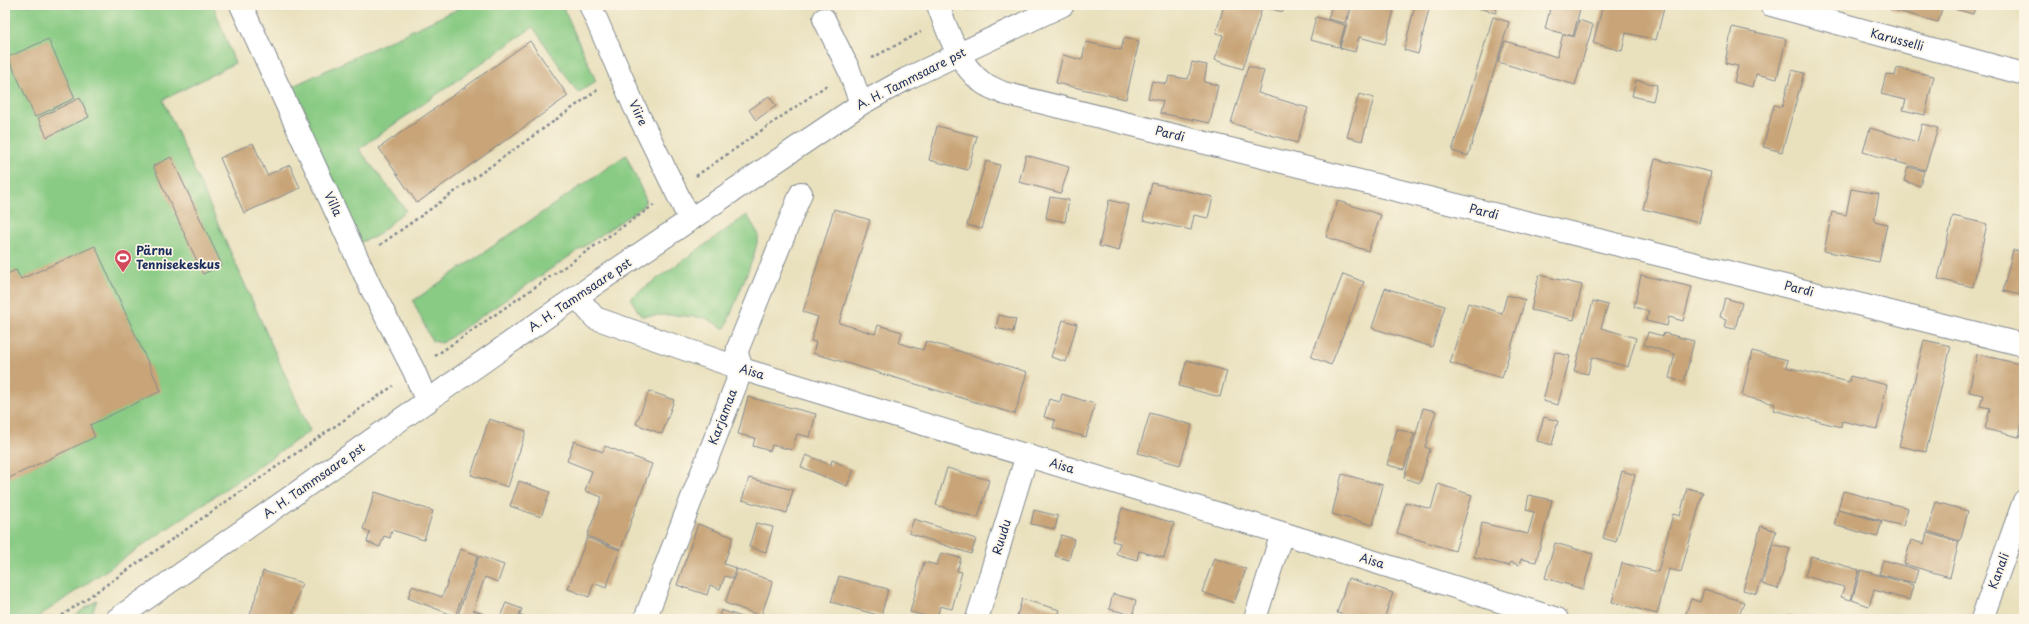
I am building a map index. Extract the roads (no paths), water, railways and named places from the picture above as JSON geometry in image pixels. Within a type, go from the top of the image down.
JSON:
[{"type":"street","name":"Villa","points":[[241,5],[357,258],[414,371],[427,402]]},
{"type":"street","name":"Viire","points":[[590,5],[635,108],[690,220]]},
{"type":"street","name":"A. H. Tammsaare pst","points":[[117,619],[577,297],[861,104],[906,79],[1063,5]]},
{"type":"street","name":"Karusselli","points":[[1770,5],[2024,74]]},
{"type":"street","name":"Pardi","points":[[941,13],[959,54],[970,71],[984,84],[1003,93],[2024,345]]},
{"type":"street","points":[[824,19],[849,70],[861,104]]},
{"type":"street","points":[[742,369],[737,354],[802,193]]},
{"type":"street","name":"Aisa","points":[[577,297],[594,318],[742,369],[1282,533],[1557,619]]},
{"type":"street","name":"Karjamaa","points":[[645,619],[742,369]]},
{"type":"street","name":"Ruudu","points":[[977,619],[1027,455]]},
{"type":"street","name":"Kanali","points":[[1982,619],[2024,501]]},
{"type":"street","points":[[1255,619],[1282,533]]},
{"type":"place","name":"Pärnu Tennisekeskus","points":[[123,273]]}]
